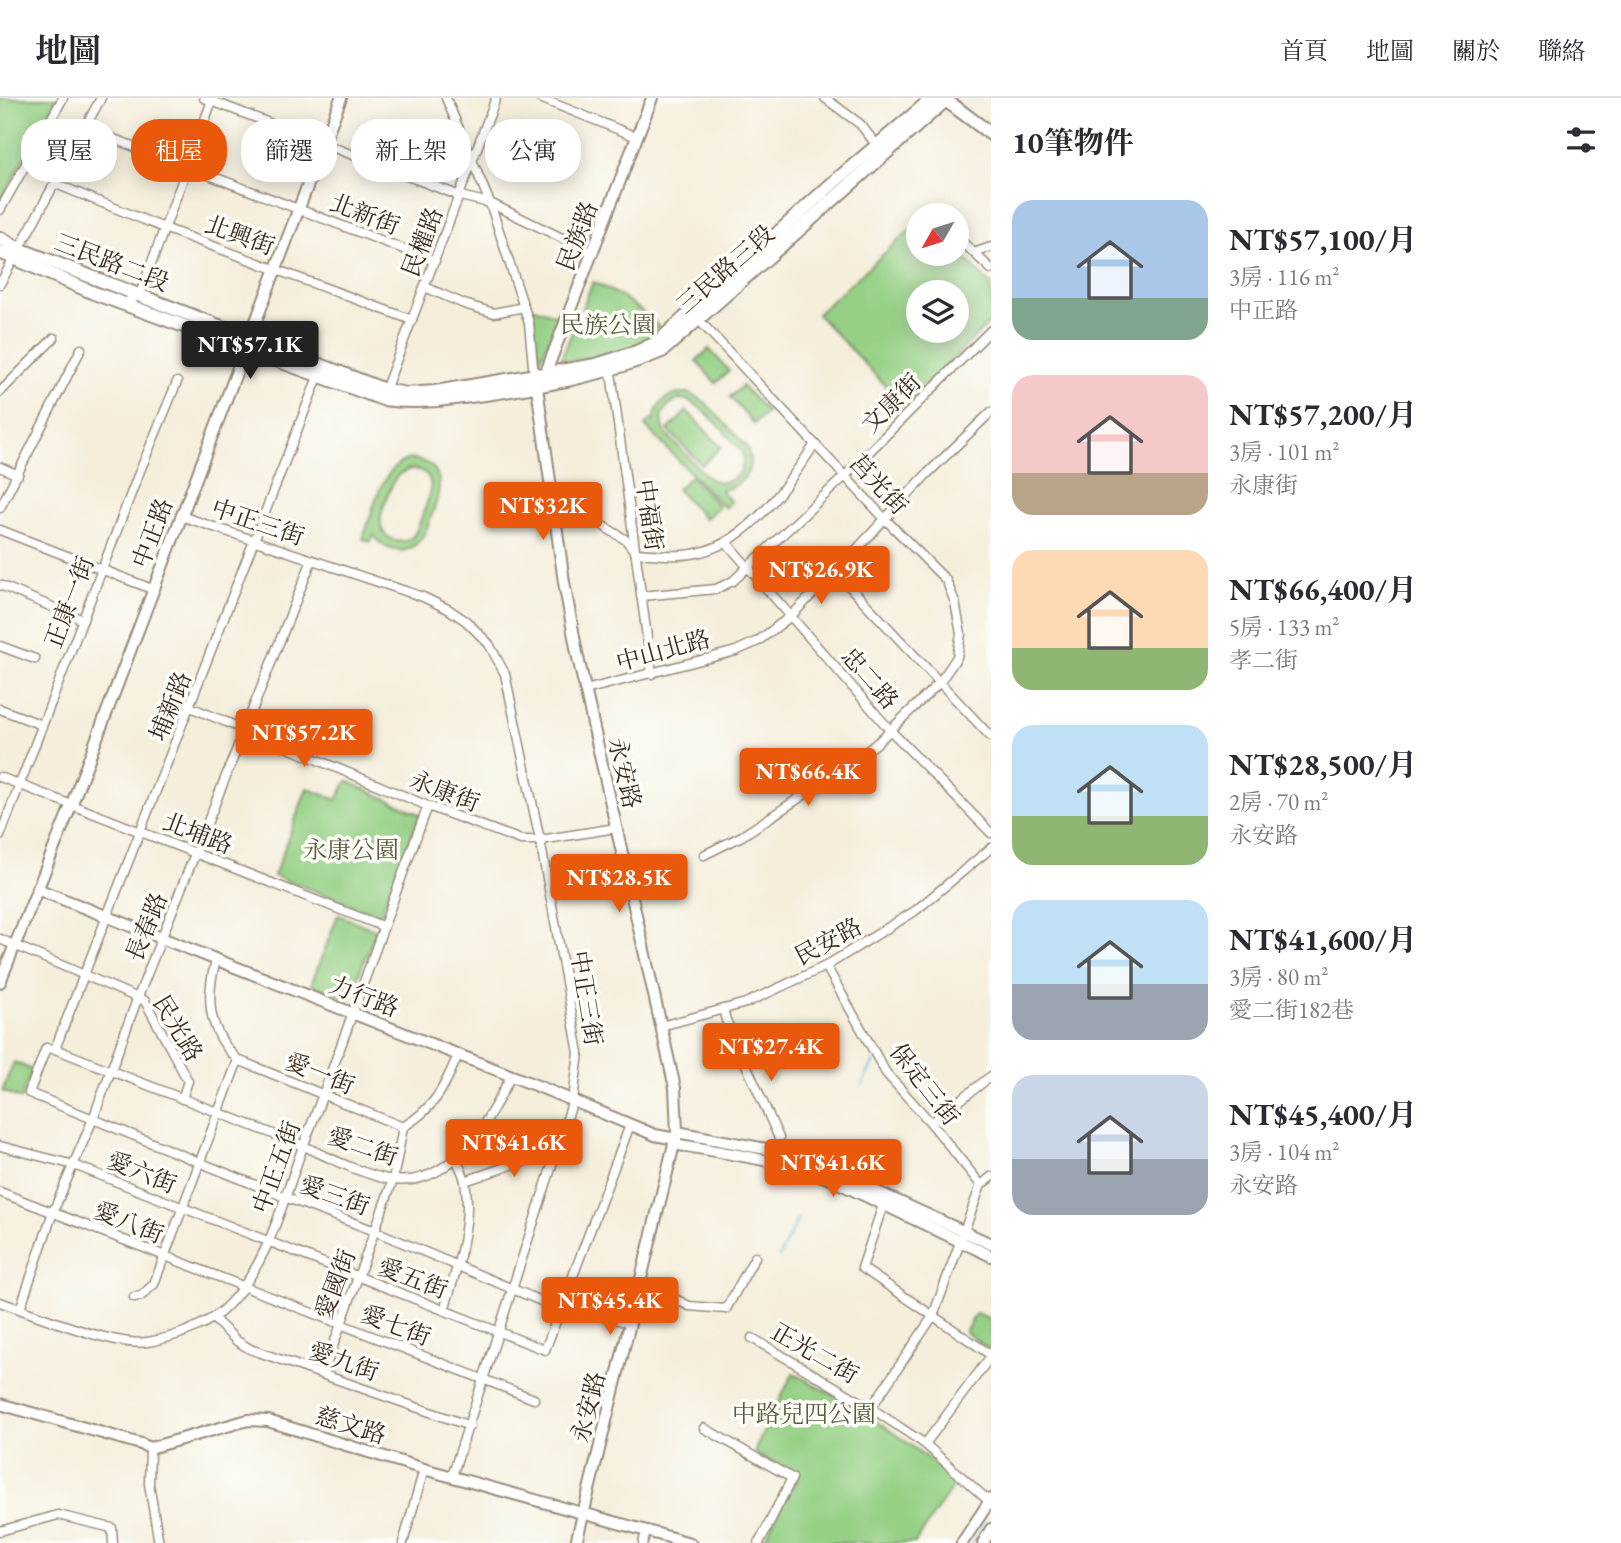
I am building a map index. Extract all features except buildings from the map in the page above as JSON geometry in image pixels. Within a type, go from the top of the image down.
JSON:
[{"type":"main road","name":"三民路三段","points":[[248,343],[318,377],[384,395],[435,392],[539,378],[610,366],[662,351],[695,316],[881,150],[933,98]]},
{"type":"main road","name":"三民路三段","points":[[881,150],[946,99]]},
{"type":"main road","points":[[946,99],[991,134]]},
{"type":"main road","name":"三民路二段","points":[[0,238],[16,254],[124,304],[248,343]]},
{"type":"main road","name":"三民路二段","points":[[0,252],[16,254],[140,294],[248,343]]},
{"type":"main road","name":"三民路三段","points":[[248,343],[384,395]]},
{"type":"street","points":[[0,210],[63,98]]},
{"type":"street","points":[[90,119],[102,98]]},
{"type":"street","name":"中正路","points":[[333,119],[341,98]]},
{"type":"street","name":"永安路","points":[[446,98],[454,119]]},
{"type":"street","name":"民權路","points":[[471,163],[496,98]]},
{"type":"street","points":[[540,98],[637,137]]},
{"type":"street","name":"民族路","points":[[539,378],[593,253],[652,98]]},
{"type":"street","points":[[825,98],[860,124],[881,150]]},
{"type":"street","points":[[203,119],[210,99],[259,119]]},
{"type":"street","points":[[337,150],[460,196],[490,203],[593,253]]},
{"type":"street","name":"永安路","points":[[471,163],[490,203],[529,323],[539,378],[564,582],[585,690],[675,1088],[676,1138],[576,1543]]},
{"type":"street","name":"北新街","points":[[227,181],[435,261]]},
{"type":"street","points":[[124,304],[140,294],[182,182]]},
{"type":"street","name":"中正路","points":[[0,982],[71,806],[309,182]]},
{"type":"street","name":"民權路","points":[[384,395],[465,182]]},
{"type":"street","points":[[0,284],[56,184]]},
{"type":"street","name":"北興街","points":[[56,184],[164,228],[412,320]]},
{"type":"street","points":[[975,253],[991,247]]},
{"type":"street","points":[[970,249],[987,258],[991,269]]},
{"type":"street","points":[[425,287],[464,304],[494,313],[524,307]]},
{"type":"street","name":"莒光街","points":[[695,316],[946,580],[960,621],[960,648],[954,663],[940,682],[890,730],[849,765],[742,836],[704,855]]},
{"type":"street","name":"文康街","points":[[641,596],[716,589],[733,581],[845,476],[991,330]]},
{"type":"street","points":[[0,392],[54,338]]},
{"type":"street","points":[[0,508],[81,349]]},
{"type":"street","name":"中福街","points":[[610,366],[652,674]]},
{"type":"street","name":"埔新路","points":[[55,1049],[318,377]]},
{"type":"street","name":"正康一街","points":[[0,836],[177,382]]},
{"type":"street","name":"中山北路","points":[[585,690],[736,651],[758,641],[791,616],[926,475],[991,412]]},
{"type":"street","points":[[606,527],[626,540],[636,553],[698,553],[726,542],[771,506],[815,444]]},
{"type":"street","points":[[0,467],[18,475]]},
{"type":"street","name":"中正三街","points":[[181,516],[436,603],[466,621],[489,644],[505,674],[540,840],[579,1053],[573,1100],[452,1476]]},
{"type":"street","points":[[0,530],[152,589]]},
{"type":"street","name":"忠二路","points":[[726,542],[890,730],[991,833]]},
{"type":"street","name":"長春路","points":[[20,1309],[53,1212],[93,1119],[138,998],[312,560]]},
{"type":"street","points":[[835,571],[991,737]]},
{"type":"street","points":[[0,585],[83,620]]},
{"type":"street","points":[[0,646],[35,659]]},
{"type":"street","name":"永康街","points":[[190,708],[428,806],[521,840],[540,840],[616,828]]},
{"type":"street","points":[[0,709],[42,725]]},
{"type":"street","name":"北埔路","points":[[0,777],[382,926]]},
{"type":"street","name":"中正五街","points":[[0,1302],[92,1334],[135,1343],[147,1343],[180,1332],[213,1318],[228,1306],[254,1273],[268,1243],[428,806]]},
{"type":"street","name":"民安路","points":[[661,1026],[775,991],[826,966],[915,911],[991,848]]},
{"type":"street","name":"力行路","points":[[37,889],[573,1100],[655,1135],[777,1156],[885,1201],[963,1238],[991,1256]]},
{"type":"street","name":"民光路","points":[[0,939],[145,1001],[188,1081],[181,1099]]},
{"type":"street","points":[[134,1297],[142,1296],[154,1284],[166,1257],[238,1060],[216,1030],[211,1013],[211,979],[216,960]]},
{"type":"street","name":"保定三街","points":[[826,966],[887,1073],[981,1185]]},
{"type":"street","points":[[723,1009],[779,1139],[777,1156]]},
{"type":"street","name":"愛二街","points":[[29,1093],[46,1048],[55,1049],[329,1158],[393,1180],[416,1180],[455,1157],[474,1139],[511,1076]]},
{"type":"street","points":[[403,1127],[422,1115],[440,1094],[458,1055]]},
{"type":"street","name":"愛一街","points":[[238,1060],[403,1127]]},
{"type":"street","points":[[931,1123],[991,1076]]},
{"type":"street","name":"愛三街","points":[[29,1093],[375,1231],[573,1314],[587,1312],[630,1323]]},
{"type":"street","points":[[560,1309],[630,1125]]},
{"type":"street","name":"愛國街","points":[[323,1374],[393,1180],[403,1127]]},
{"type":"street","name":"愛六街","points":[[0,1146],[74,1166],[268,1243]]},
{"type":"street","points":[[465,1181],[517,1163],[555,1154]]},
{"type":"street","points":[[444,1310],[458,1265],[467,1211],[465,1181],[455,1157]]},
{"type":"street","points":[[871,1408],[933,1316],[981,1185],[991,1177]]},
{"type":"street","name":"愛八街","points":[[0,1192],[243,1287]]},
{"type":"street","points":[[885,1201],[862,1268],[991,1356],[925,1444]]},
{"type":"street","name":"力行路","points":[[963,1238],[991,1244]]},
{"type":"street","name":"愛五街","points":[[268,1243],[544,1350],[560,1309]]},
{"type":"street","points":[[640,1281],[689,1306],[726,1309],[755,1257]]},
{"type":"street","name":"愛七街","points":[[243,1287],[534,1399]]},
{"type":"street","name":"愛九街","points":[[213,1318],[237,1341],[250,1349],[470,1426]]},
{"type":"street","name":"正光二街","points":[[752,1338],[871,1408],[925,1444],[990,1501]]},
{"type":"street","points":[[0,1404],[150,1448],[149,1485],[159,1543]]},
{"type":"street","name":"慈文路","points":[[150,1448],[258,1419],[583,1514],[645,1537],[690,1543]]},
{"type":"street","points":[[704,1429],[792,1478],[759,1543]]},
{"type":"street","points":[[404,1543],[425,1469]]},
{"type":"street","points":[[962,1543],[990,1501]]},
{"type":"street","points":[[0,1531],[58,1515],[112,1528],[113,1543]]},
{"type":"street","points":[[983,1543],[991,1529]]},
{"type":"green space","points":[[0,98],[57,98],[45,119],[21,119],[21,164],[0,202]]},
{"type":"green space","points":[[906,234],[906,266],[970,266],[970,263],[991,285],[991,321],[969,343],[969,280],[906,280],[906,343],[969,343],[905,406],[817,314]]},
{"type":"green space","name":"民族公園","points":[[593,282],[630,302],[662,331],[638,345],[613,353],[560,361]]},
{"type":"green space","points":[[532,307],[558,316],[539,363]]},
{"type":"green space","points":[[709,349],[729,371],[716,383],[696,361]]},
{"type":"green space","points":[[742,386],[767,412],[754,424],[730,397]]},
{"type":"green space","points":[[689,393],[705,402],[746,446],[749,454],[749,469],[746,475],[736,485],[721,490],[731,502],[725,508],[645,426],[652,419],[654,421],[661,403],[670,396]],"holes":[[[679,399],[687,400],[704,411],[741,450],[743,458],[740,472],[730,480],[723,482],[708,478],[665,433],[661,416],[668,406]]]},
{"type":"green space","points":[[687,411],[721,447],[702,465],[668,430]]},
{"type":"green space","points":[[411,459],[431,466],[439,480],[439,489],[423,536],[408,549],[395,550],[383,545],[374,535],[370,542],[363,539],[379,491],[392,470]],"holes":[[[409,469],[425,473],[431,484],[426,506],[413,536],[404,541],[393,540],[381,527],[382,511],[398,475]]]},
{"type":"green space","points":[[691,476],[719,506],[705,519],[677,489]]},
{"type":"green space","name":"永康公園","points":[[347,781],[420,814],[380,915],[274,876],[307,788],[337,800]]},
{"type":"green space","name":"永康公園","points":[[338,915],[376,930],[349,1000],[311,985]]},
{"type":"green space","points":[[14,1062],[32,1070],[21,1099],[2,1091]]},
{"type":"green space","points":[[976,1313],[991,1319],[991,1351],[965,1332]]},
{"type":"green space","name":"中路兒四公園","points":[[793,1373],[878,1422],[918,1450],[956,1482],[915,1543],[762,1543],[799,1475],[756,1455],[755,1450]]},
{"type":"waterway","points":[[862,1085],[874,1061]]},
{"type":"waterway","points":[[779,1257],[798,1219]]},
{"type":"waterway","points":[[972,1543],[986,1521]]}]
